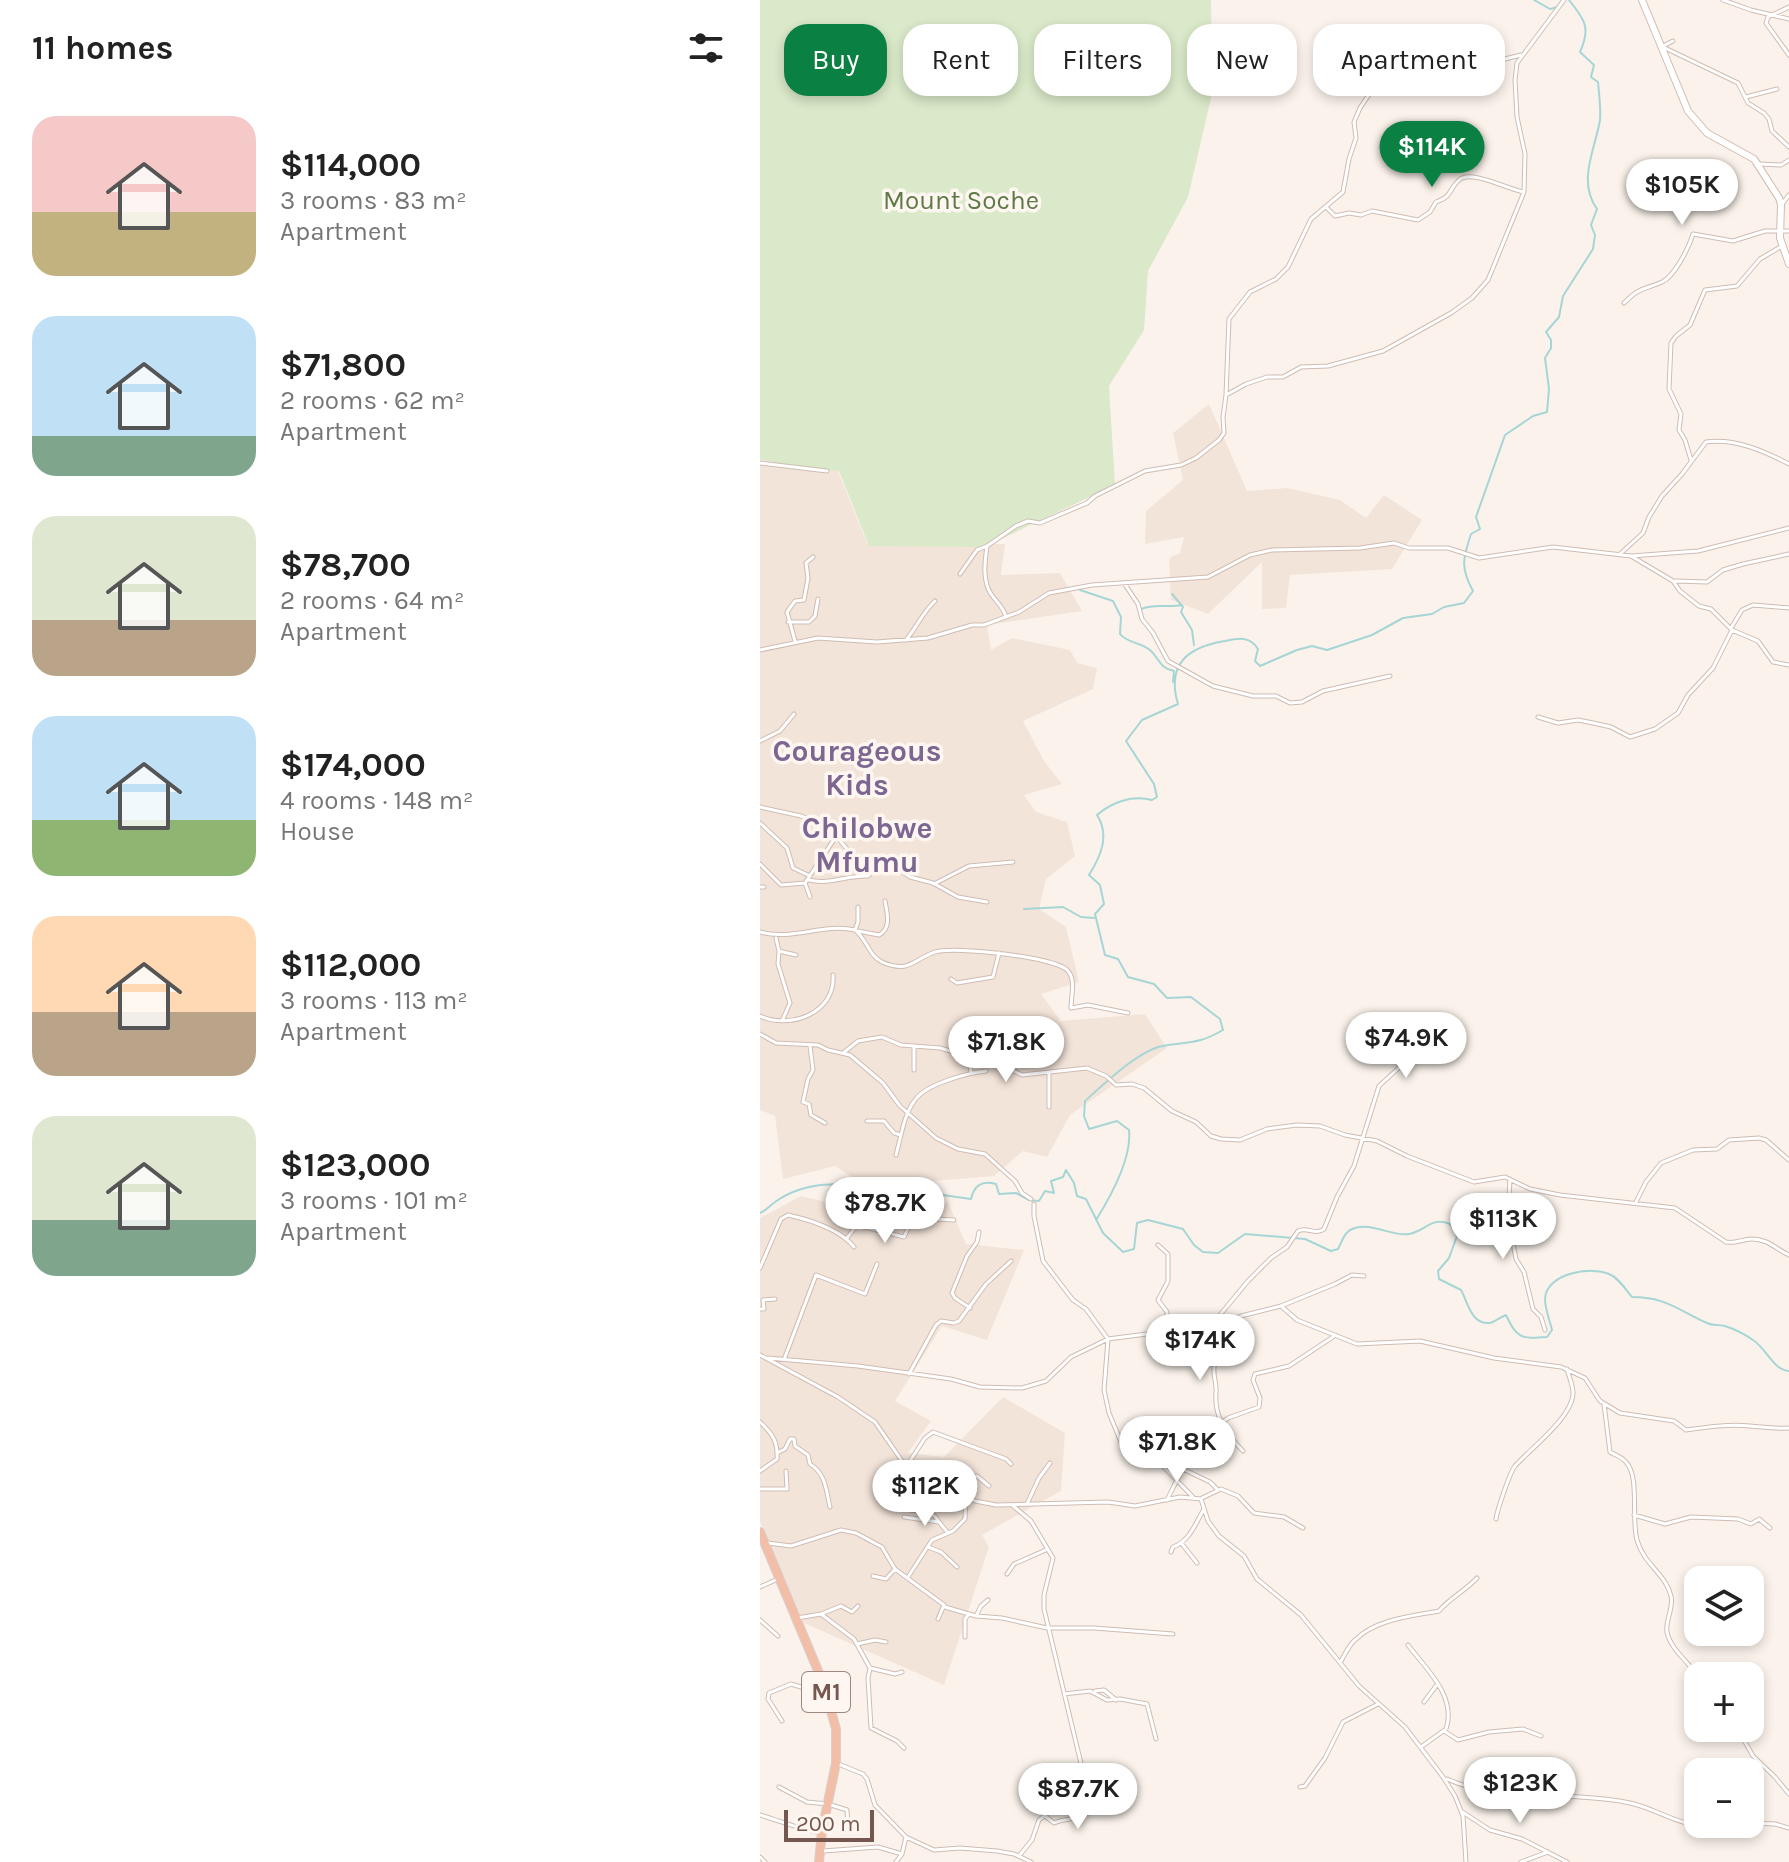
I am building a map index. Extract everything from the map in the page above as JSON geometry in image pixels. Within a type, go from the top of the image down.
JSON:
[{"type":"highway","name":"M1","points":[[760,1532],[826,1690],[836,1729],[836,1763],[818,1862]]},
{"type":"main road","points":[[1642,0],[1688,111],[1707,133],[1759,164],[1781,204],[1779,229],[1789,264]]},
{"type":"street","points":[[1226,395],[1246,384],[1267,377],[1283,377],[1301,367],[1328,366],[1383,351],[1451,313],[1472,298],[1488,280],[1524,192],[1525,154],[1517,117],[1515,80],[1521,55],[1564,0]]},
{"type":"street","points":[[1723,0],[1789,19]]},
{"type":"street","points":[[1789,7],[1766,20],[1767,26],[1780,39],[1789,55]]},
{"type":"street","points":[[1660,47],[1673,41]]},
{"type":"street","points":[[1660,47],[1738,83],[1750,105],[1767,116],[1772,131],[1789,147]]},
{"type":"street","points":[[960,574],[977,550],[1016,526],[1028,521],[1040,523],[1085,504],[1145,471],[1181,465],[1219,440],[1224,433],[1229,319],[1250,292],[1276,279],[1288,267],[1311,219],[1337,200],[1346,184],[1356,138],[1354,122],[1360,108],[1374,87],[1392,80],[1399,60],[1501,60],[1521,55]]},
{"type":"street","points":[[1746,97],[1777,89]]},
{"type":"street","points":[[1759,164],[1781,165],[1789,160]]},
{"type":"street","points":[[1326,207],[1335,216],[1349,213],[1361,215],[1372,211],[1418,220],[1430,212],[1436,202],[1450,196],[1459,180],[1468,176],[1524,192]]},
{"type":"street","points":[[1781,204],[1789,195]]},
{"type":"street","points":[[1624,303],[1640,288],[1664,281],[1674,273],[1690,246],[1693,234],[1733,241],[1759,232],[1789,231]]},
{"type":"street","points":[[1691,460],[1679,430],[1681,414],[1669,389],[1671,343],[1690,325],[1705,290],[1737,286],[1760,259],[1782,246]]},
{"type":"street","points":[[1619,555],[1643,533],[1662,496],[1706,442],[1743,445],[1789,464]]},
{"type":"street","points":[[760,463],[827,471]]},
{"type":"street","points":[[760,650],[818,638],[877,642],[928,638],[1006,617],[1024,610],[1049,593],[1082,586],[1208,577],[1245,557],[1272,550],[1360,548],[1394,543],[1409,548],[1448,548],[1479,558],[1553,547],[1631,556],[1698,551],[1789,528]]},
{"type":"street","points":[[987,546],[986,584],[1003,607],[1006,617]]},
{"type":"street","points":[[1673,581],[1707,582],[1723,570],[1789,554]]},
{"type":"street","points":[[1631,556],[1673,581],[1680,591],[1699,606],[1711,609],[1731,629],[1758,641],[1773,662],[1789,665]]},
{"type":"street","points":[[795,641],[787,612],[795,601],[804,600],[808,578],[806,563],[813,557]]},
{"type":"street","points":[[1124,583],[1168,661],[1213,686],[1253,696],[1276,696],[1288,704],[1302,702],[1323,691],[1390,676]]},
{"type":"street","points":[[788,622],[809,622],[815,616],[818,599]]},
{"type":"street","points":[[906,640],[935,601]]},
{"type":"street","points":[[1538,717],[1558,723],[1578,720],[1593,723],[1611,727],[1630,737],[1645,733],[1680,711],[1688,695],[1713,668],[1742,610],[1753,605],[1789,608]]},
{"type":"street","points":[[760,741],[780,731],[794,714]]},
{"type":"street","points":[[760,807],[801,816],[829,827],[855,859],[864,865],[895,867],[910,877],[934,884],[958,897],[987,902]]},
{"type":"street","points":[[760,823],[787,848],[793,868],[808,880]]},
{"type":"street","points":[[829,827],[855,823],[872,833]]},
{"type":"street","points":[[810,897],[808,880],[837,835]]},
{"type":"street","points":[[934,884],[969,866],[1013,862]]},
{"type":"street","points":[[760,864],[781,885],[868,876],[876,868]]},
{"type":"street","points":[[760,932],[775,936],[835,928],[879,935],[885,932],[888,925],[885,901]]},
{"type":"street","points":[[858,907],[856,930],[881,962],[914,965],[938,952],[999,953],[1048,962],[1066,969],[1072,979],[1071,1008],[1088,1005],[1128,1013]]},
{"type":"street","points":[[775,936],[778,964],[790,1003],[782,1021]]},
{"type":"street","points":[[779,951],[796,955]]},
{"type":"street","points":[[951,979],[957,983],[993,977],[999,953]]},
{"type":"street","points":[[760,1016],[792,1021],[816,1012],[831,990],[833,975]]},
{"type":"street","points":[[760,1034],[776,1043],[810,1045],[843,1053],[872,1073],[910,1114],[944,1143],[985,1154],[1031,1199]]},
{"type":"street","points":[[843,1053],[858,1041],[878,1037],[914,1047],[991,1058],[1019,1075],[1087,1068],[1112,1081],[1144,1088],[1172,1111],[1221,1139],[1240,1140],[1267,1129],[1320,1126],[1377,1141],[1469,1181],[1479,1183],[1502,1177],[1530,1189],[1560,1195],[1679,1209],[1731,1244],[1755,1239],[1771,1243],[1789,1255]]},
{"type":"street","points":[[1207,1332],[1259,1269],[1290,1243],[1295,1234],[1301,1229],[1320,1232],[1327,1224],[1337,1197],[1352,1171],[1382,1083],[1426,1043],[1447,1046],[1459,1039]]},
{"type":"street","points":[[963,1040],[971,1073]]},
{"type":"street","points":[[810,1045],[813,1070],[803,1102],[809,1104],[811,1115],[825,1123]]},
{"type":"street","points":[[914,1047],[914,1070]]},
{"type":"street","points":[[896,1155],[918,1096],[942,1082],[986,1071]]},
{"type":"street","points":[[1049,1074],[1049,1107]]},
{"type":"street","points":[[867,1121],[884,1121],[894,1133],[902,1135]]},
{"type":"street","points":[[1636,1202],[1661,1163],[1693,1150],[1717,1149],[1729,1140],[1766,1140],[1789,1160]]},
{"type":"street","points":[[1510,1179],[1508,1216],[1517,1263],[1524,1272],[1533,1309],[1541,1317],[1545,1330]]},
{"type":"street","points":[[1034,1204],[1043,1261],[1108,1339],[1104,1390],[1119,1439],[1126,1449],[1159,1462],[1193,1497]]},
{"type":"street","points":[[760,1268],[785,1216],[798,1217],[847,1238],[854,1247]]},
{"type":"street","points":[[847,1238],[857,1225],[902,1237],[906,1236],[910,1224],[954,1220]]},
{"type":"street","points":[[970,1308],[952,1293],[979,1232]]},
{"type":"street","points":[[1158,1245],[1168,1254],[1168,1281],[1158,1298],[1167,1315],[1166,1331]]},
{"type":"street","points":[[909,1374],[938,1322],[957,1323],[988,1281],[1011,1261]]},
{"type":"street","points":[[784,1358],[816,1275],[865,1294],[877,1264]]},
{"type":"street","points":[[768,1358],[951,1379],[980,1387],[1030,1387],[1046,1381],[1081,1350],[1108,1339],[1166,1331],[1179,1332],[1191,1338],[1241,1316],[1281,1306],[1352,1275],[1364,1276]]},
{"type":"street","points":[[760,1309],[764,1309],[763,1300],[775,1299]]},
{"type":"street","points":[[1281,1306],[1293,1318],[1357,1344],[1410,1340],[1430,1342],[1494,1358],[1567,1369],[1585,1378],[1604,1404],[1624,1414],[1674,1421],[1688,1430],[1701,1426],[1736,1425],[1789,1428]]},
{"type":"street","points":[[1207,1332],[1217,1346],[1214,1401],[1221,1423],[1232,1441],[1243,1451]]},
{"type":"street","points":[[1167,1500],[1195,1444],[1221,1423],[1259,1407],[1260,1398],[1253,1380],[1255,1374],[1289,1366],[1334,1336]]},
{"type":"street","points":[[760,1355],[838,1397],[875,1422],[895,1455],[908,1464],[984,1504],[1108,1502],[1135,1506],[1193,1497],[1201,1499],[1217,1489]]},
{"type":"street","points":[[1496,1519],[1514,1467],[1560,1421],[1572,1401],[1567,1369]]},
{"type":"street","points":[[1604,1404],[1610,1452],[1624,1459],[1631,1471],[1637,1540],[1642,1554],[1670,1589],[1673,1603],[1667,1634],[1687,1662]]},
{"type":"street","points":[[760,1422],[774,1436],[777,1453],[777,1459],[760,1471]]},
{"type":"street","points":[[908,1464],[925,1438],[933,1432],[1006,1459],[1011,1464]]},
{"type":"street","points":[[777,1453],[785,1449],[790,1439],[794,1439],[795,1446],[808,1455],[810,1464],[817,1468],[824,1480],[830,1507]]},
{"type":"street","points":[[1027,1504],[1050,1463]]},
{"type":"street","points":[[1183,1469],[1210,1482],[1217,1489],[1238,1496],[1254,1513],[1284,1517],[1303,1528]]},
{"type":"street","points":[[760,1489],[787,1489],[786,1471]]},
{"type":"street","points":[[936,1478],[977,1476],[989,1486]]},
{"type":"street","points":[[908,1577],[934,1538],[948,1533],[965,1519],[966,1497]]},
{"type":"street","points":[[1201,1499],[1210,1525],[1219,1536],[1244,1556],[1257,1579],[1301,1615],[1359,1686],[1405,1727],[1443,1777],[1461,1811],[1466,1862]]},
{"type":"street","points":[[1012,1505],[1027,1517],[1053,1560],[1043,1601],[1084,1776]]},
{"type":"street","points":[[1171,1552],[1173,1547],[1182,1544],[1205,1507]]},
{"type":"street","points":[[910,1510],[934,1514],[948,1533]]},
{"type":"street","points":[[1634,1515],[1665,1524],[1691,1517],[1738,1519],[1751,1524],[1759,1519],[1770,1528]]},
{"type":"street","points":[[904,1517],[939,1522]]},
{"type":"street","points":[[765,1544],[791,1546],[848,1530],[882,1547],[895,1569],[945,1607],[976,1616],[1047,1628],[1173,1634]]},
{"type":"street","points":[[1182,1544],[1197,1563]]},
{"type":"street","points":[[928,1547],[941,1552],[957,1567]]},
{"type":"street","points":[[1007,1574],[1014,1564],[1048,1549]]},
{"type":"street","points":[[873,1576],[886,1579],[895,1569]]},
{"type":"street","points":[[1341,1661],[1356,1638],[1392,1620],[1439,1611],[1477,1578]]},
{"type":"street","points":[[760,1587],[778,1579]]},
{"type":"street","points":[[976,1616],[988,1600]]},
{"type":"street","points":[[796,1619],[841,1606],[852,1612],[858,1606]]},
{"type":"street","points":[[938,1619],[945,1607]]},
{"type":"street","points":[[821,1614],[852,1637],[870,1668],[871,1729],[897,1741],[904,1748]]},
{"type":"street","points":[[965,1637],[965,1619],[969,1614]]},
{"type":"street","points":[[760,1620],[778,1636]]},
{"type":"street","points":[[857,1644],[875,1640],[886,1642]]},
{"type":"street","points":[[1408,1645],[1432,1673],[1444,1694],[1448,1715],[1448,1725],[1444,1731],[1421,1747]]},
{"type":"street","points":[[870,1668],[895,1674],[902,1672]]},
{"type":"street","points":[[1424,1702],[1437,1683]]},
{"type":"street","points":[[782,1721],[768,1699],[769,1693],[791,1684],[818,1692],[826,1690]]},
{"type":"street","points":[[1064,1694],[1090,1691],[1107,1700],[1147,1704],[1156,1739]]},
{"type":"street","points":[[1300,1787],[1305,1786],[1325,1758],[1343,1722],[1378,1704]]},
{"type":"street","points":[[1444,1731],[1460,1740],[1489,1732],[1523,1729],[1541,1736]]},
{"type":"street","points":[[1745,1742],[1753,1756],[1789,1794]]},
{"type":"street","points":[[836,1763],[863,1774],[875,1805],[906,1837],[934,1850],[965,1848],[1019,1856],[1031,1862]]},
{"type":"street","points":[[1019,1856],[1032,1840],[1036,1824],[1052,1810],[1062,1795],[1040,1776]]},
{"type":"street","points":[[1443,1777],[1467,1786],[1509,1792],[1629,1802],[1684,1823]]},
{"type":"street","points":[[779,1787],[807,1802],[847,1810],[848,1826],[857,1826]]},
{"type":"street","points":[[1044,1815],[1054,1823],[1071,1819],[1085,1815],[1111,1799]]},
{"type":"street","points":[[1461,1811],[1490,1830],[1522,1839],[1567,1862]]},
{"type":"street","points":[[760,1815],[821,1833]]},
{"type":"street","points":[[1764,1824],[1789,1828]]},
{"type":"street","points":[[896,1862],[903,1853],[906,1837]]},
{"type":"street","points":[[819,1851],[878,1847],[903,1853]]},
{"type":"street","points":[[1521,1862],[1548,1852]]},
{"type":"street","points":[[903,1853],[906,1862]]},
{"type":"street","points":[[760,1857],[765,1862]]},
{"type":"shaded area","points":[[1209,404],[1247,491],[1288,488],[1340,500],[1366,518],[1384,495],[1422,520],[1392,569],[1290,575],[1286,608],[1262,609],[1262,562],[1208,614],[1171,600],[1169,560],[1180,553],[1184,537],[1145,544],[1146,511],[1183,480],[1173,433]]},
{"type":"shaded area","points":[[760,459],[797,468],[838,471],[867,543],[1005,544],[1001,575],[1060,573],[1082,611],[987,625],[991,650],[1012,638],[1070,650],[1077,663],[1097,668],[1093,689],[1023,721],[1044,761],[1062,784],[1024,795],[1036,812],[1067,822],[1075,856],[1046,879],[1039,909],[1066,927],[1079,982],[1041,994],[1061,1021],[1145,1014],[1167,1048],[1070,1115],[1047,1157],[1023,1151],[994,1176],[909,1183],[878,1194],[835,1166],[783,1179],[775,1116],[760,1110]]},
{"type":"shaded area","points":[[801,1196],[880,1215],[948,1202],[966,1244],[1024,1250],[987,1340],[942,1326],[895,1401],[931,1421],[908,1453],[944,1457],[1003,1397],[1065,1433],[1061,1491],[982,1535],[989,1547],[944,1685],[804,1623],[760,1522],[760,1218]]},
{"type":"green space","name":"Mount Soche","points":[[760,0],[1211,0],[1211,24],[1187,24],[1187,96],[1212,96],[1188,197],[1148,271],[1144,330],[1109,386],[1115,485],[984,547],[869,546],[839,471],[798,468],[760,459]]},
{"type":"waterway","points":[[1534,0],[1550,9],[1558,7]]},
{"type":"waterway","points":[[1096,1220],[1124,1164],[1129,1130],[1117,1121],[1089,1129],[1084,1116],[1085,1101],[1143,1054],[1163,1046],[1200,1040],[1223,1030],[1220,1019],[1191,997],[1167,998],[1154,984],[1128,977],[1118,959],[1105,955],[1095,914],[1104,904],[1100,885],[1089,875],[1103,838],[1097,815],[1123,801],[1157,797],[1154,784],[1126,741],[1142,720],[1178,704],[1175,678],[1183,660],[1191,653],[1212,644],[1244,639],[1258,649],[1255,661],[1260,666],[1312,646],[1327,650],[1372,635],[1403,618],[1432,614],[1444,607],[1464,603],[1473,591],[1464,563],[1471,534],[1480,529],[1476,517],[1505,435],[1533,416],[1547,412],[1549,389],[1545,358],[1551,348],[1551,340],[1546,332],[1559,317],[1563,296],[1593,249],[1595,235],[1591,225],[1597,209],[1588,188],[1588,176],[1600,120],[1598,82],[1591,77],[1594,65],[1580,52],[1585,24],[1569,0]]},
{"type":"waterway","points":[[1080,590],[1113,601],[1121,617],[1120,634],[1150,650],[1162,665],[1174,671],[1173,682]]},
{"type":"waterway","points":[[1172,594],[1183,607],[1181,612],[1192,630],[1194,645]]},
{"type":"waterway","points":[[1141,609],[1182,605]]},
{"type":"waterway","points":[[1024,909],[1063,907],[1081,917],[1094,918]]},
{"type":"waterway","points":[[760,1213],[801,1189],[830,1184],[858,1190],[870,1197],[879,1208],[896,1200],[907,1206],[927,1188],[934,1188],[943,1195],[971,1199],[976,1187],[986,1183],[996,1184],[999,1194],[1016,1193],[1039,1201],[1045,1191],[1054,1193],[1051,1181],[1063,1177],[1066,1170],[1077,1196],[1086,1199],[1103,1233],[1123,1252],[1134,1249],[1137,1223],[1148,1220],[1183,1229],[1203,1252],[1218,1253],[1245,1234],[1305,1239],[1331,1251],[1338,1249],[1349,1230],[1359,1227],[1409,1234],[1443,1222],[1450,1224],[1457,1236],[1449,1258],[1438,1271],[1439,1279],[1461,1290],[1470,1311],[1483,1323],[1491,1323],[1506,1315],[1520,1335],[1547,1337],[1552,1330],[1545,1299],[1547,1290],[1553,1283],[1571,1274],[1601,1272],[1616,1278],[1632,1297],[1663,1302],[1709,1324],[1725,1326],[1743,1334],[1758,1344],[1774,1363],[1789,1371]]},
{"type":"district","name":"Courageous Kids","points":[[857,768]]},
{"type":"district","name":"Chilobwe Mfumu","points":[[867,845]]}]
